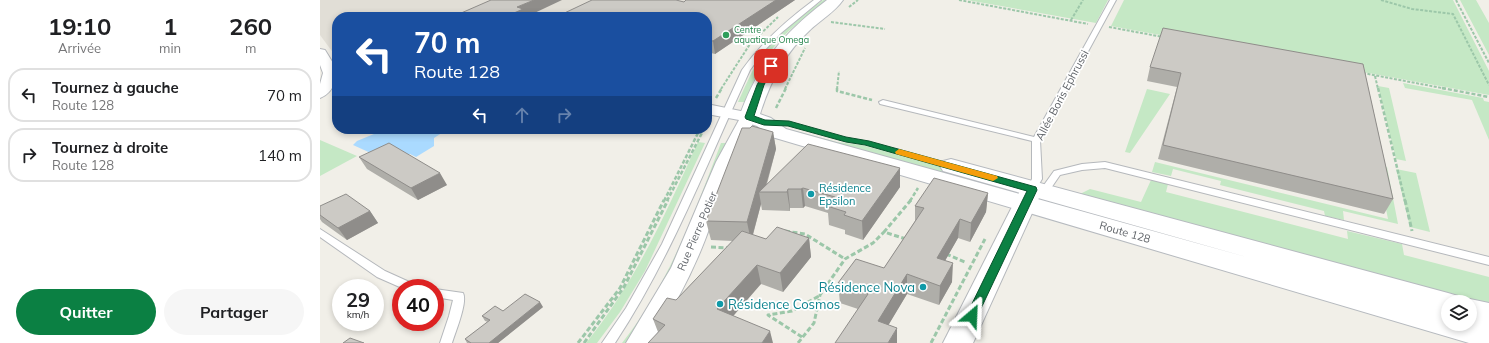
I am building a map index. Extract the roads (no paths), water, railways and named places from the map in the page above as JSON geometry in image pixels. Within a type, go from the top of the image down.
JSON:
[{"type":"main road","points":[[763,116],[761,85],[783,48],[796,33],[841,4]]},
{"type":"main road","name":"Route 128","points":[[763,116],[779,133],[1034,195],[1441,302]]},
{"type":"main road","points":[[958,343],[1034,195]]},
{"type":"main road","name":"Route 128","points":[[1034,195],[1415,315],[1489,336]]},
{"type":"main road","points":[[1477,311],[1489,314]]},
{"type":"street","points":[[320,53],[330,68],[330,78],[320,93]]},
{"type":"street","points":[[712,110],[726,114],[763,116]]},
{"type":"street","name":"Rue Pierre Potier","points":[[638,343],[660,311],[694,243],[733,143],[763,116]]},
{"type":"lane","points":[[608,343],[630,313],[654,272],[746,70],[760,48],[792,18],[818,0]]},
{"type":"lane","name":"Allée Boris Ephrussi","points":[[1034,195],[1037,179],[1036,140],[1113,0]]},
{"type":"lane","points":[[882,102],[1036,140]]},
{"type":"lane","points":[[1034,195],[1057,173],[1082,167],[1105,165],[1489,261]]},
{"type":"lane","points":[[320,232],[382,274],[393,279]]},
{"type":"lane","points":[[444,294],[459,296],[455,316],[446,343]]},
{"type":"lane","points":[[1415,315],[1441,317]]},
{"type":"lane","points":[[1477,321],[1489,324]]},
{"type":"water","points":[[374,134],[440,134],[434,138],[434,146],[416,157],[410,154],[384,159],[353,145],[357,141]]},
{"type":"place","name":"Centre aquatique Omega","points":[[726,35]]},
{"type":"place","name":"Résidence Epsilon","points":[[811,194]]},
{"type":"place","name":"Résidence Nova","points":[[923,287]]},
{"type":"place","name":"Résidence Cosmos","points":[[720,304]]}]
